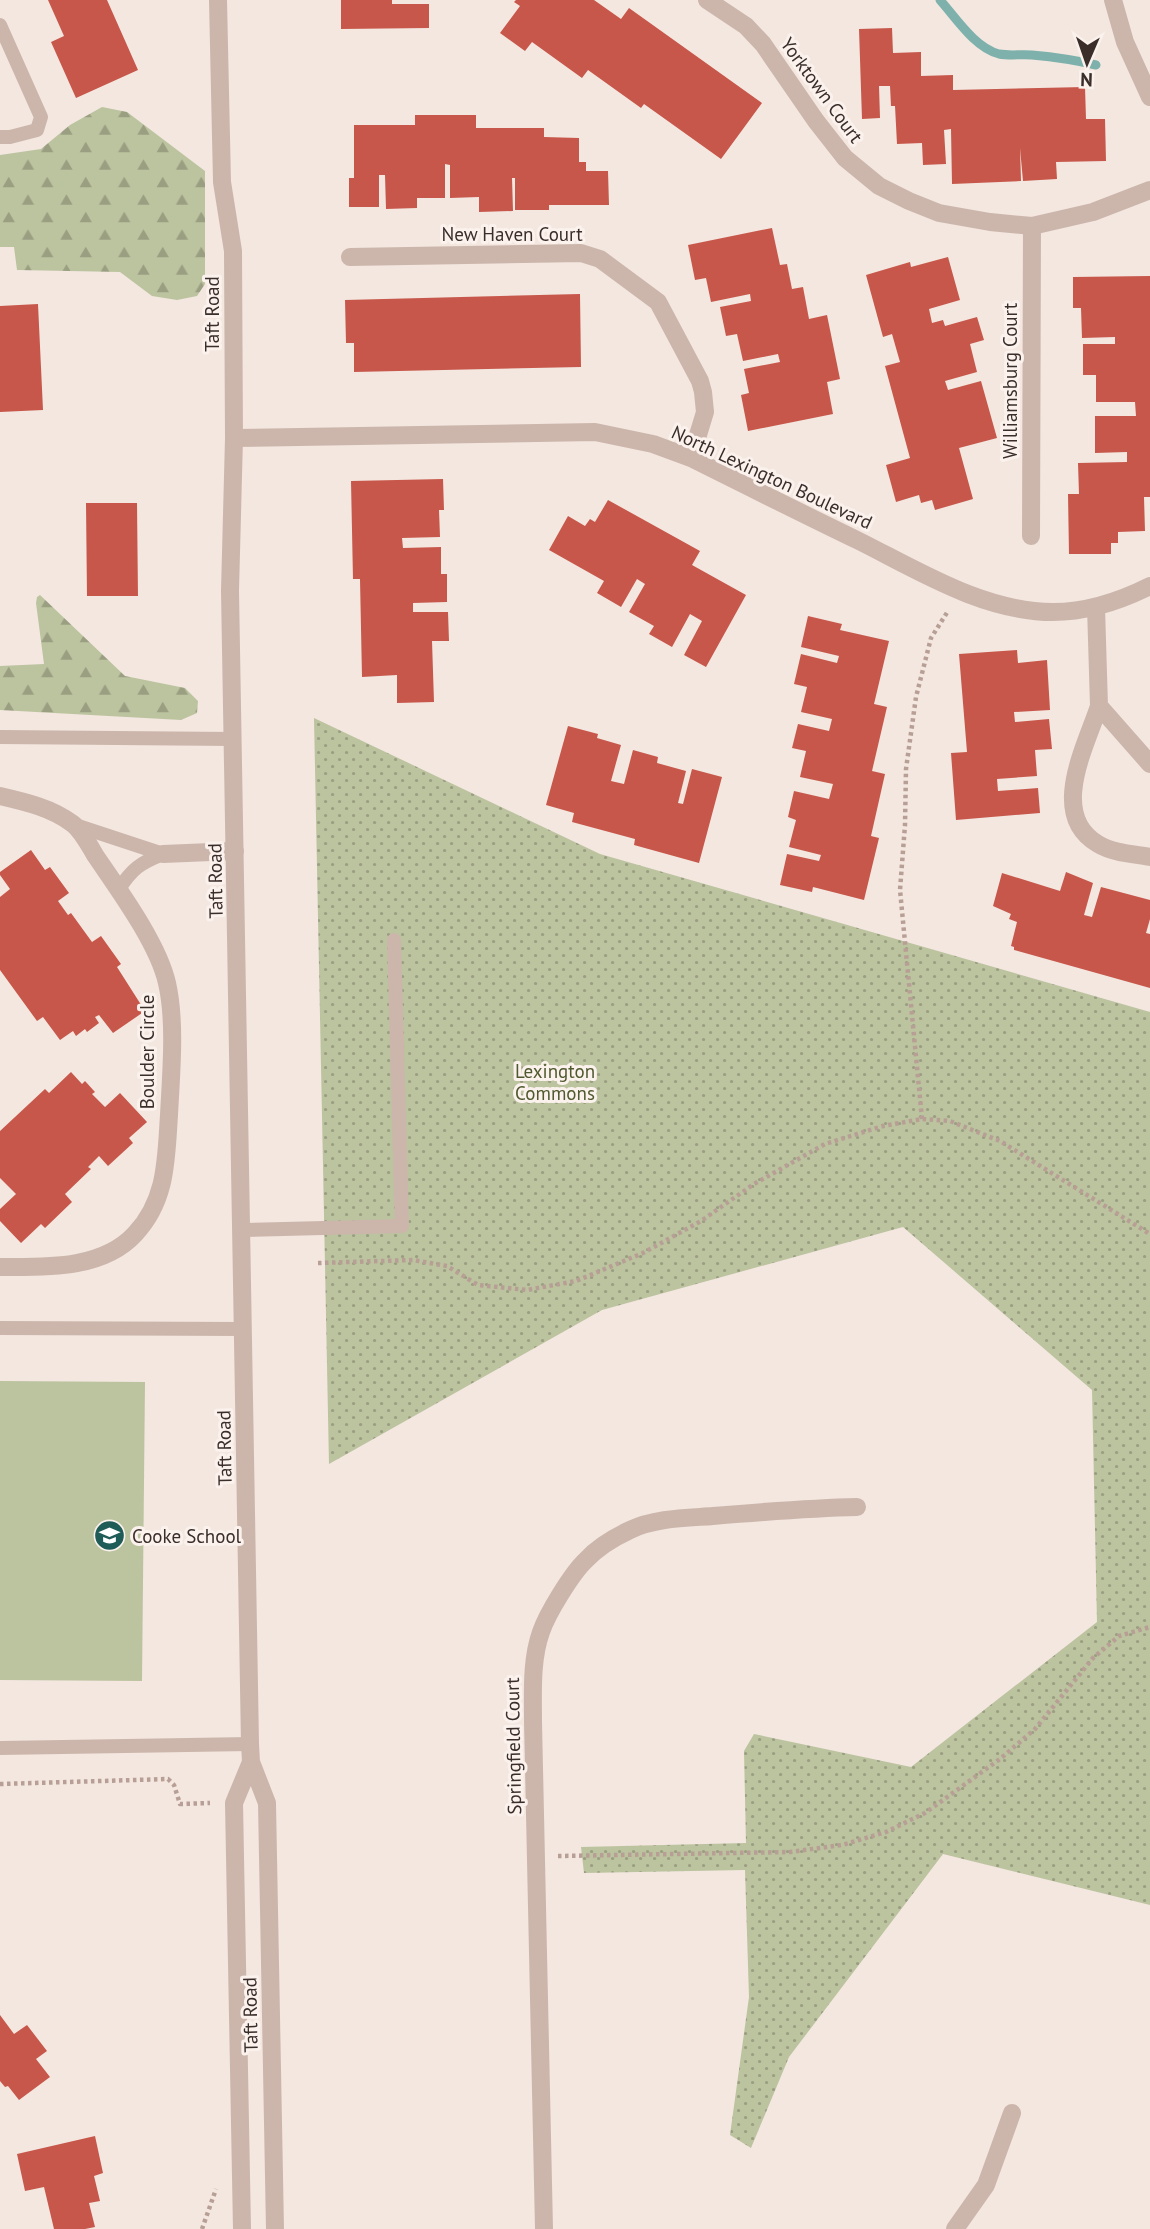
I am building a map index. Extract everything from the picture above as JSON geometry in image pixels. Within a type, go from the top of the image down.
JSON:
[{"type":"street","name":"Taft Road","points":[[218,0],[222,182],[233,251],[234,438],[230,591],[251,1753],[267,1803],[275,2229]]},
{"type":"street","name":"Yorktown Court","points":[[707,0],[746,26],[763,44],[845,158],[879,187],[909,201],[940,213],[1031,226],[1093,212],[1150,190]]},
{"type":"street","points":[[1113,0],[1125,42],[1150,97]]},
{"type":"street","name":"Williamsburg Court","points":[[1031,226],[1031,536]]},
{"type":"street","name":"New Haven Court","points":[[350,257],[581,253],[600,259],[657,302],[700,381],[705,412],[691,458]]},
{"type":"street","name":"North Lexington Boulevard","points":[[234,438],[595,432],[653,444],[691,458],[988,601],[1030,610],[1074,611],[1096,607],[1150,586]]},
{"type":"street","points":[[1096,607],[1099,706],[1072,788],[1072,804],[1076,820],[1085,834],[1098,844],[1115,851],[1150,857]]},
{"type":"street","points":[[1099,706],[1150,764]]},
{"type":"street","name":"Boulder Circle","points":[[0,796],[38,805],[75,825],[119,890],[162,962],[168,986],[171,1077],[166,1175],[154,1208],[135,1235],[109,1253],[78,1263],[0,1267]]},
{"type":"street","points":[[163,854],[235,851]]},
{"type":"street","name":"Springfield Court","points":[[544,2229],[534,1663],[540,1632],[549,1611],[585,1560],[631,1529],[653,1523],[798,1508],[857,1507]]},
{"type":"street","name":"Taft Road","points":[[242,2229],[234,1803],[251,1753]]},
{"type":"street","points":[[955,2229],[986,2185],[1012,2113]]},
{"type":"lane","points":[[0,25],[41,117],[37,130],[0,137]]},
{"type":"lane","points":[[0,737],[233,739]]},
{"type":"lane","points":[[75,825],[163,854]]},
{"type":"lane","points":[[119,890],[130,872],[163,854]]},
{"type":"lane","points":[[242,1230],[402,1226],[394,940]]},
{"type":"lane","points":[[0,1328],[243,1329]]},
{"type":"lane","points":[[0,1748],[251,1753]]},
{"type":"path","points":[[922,1119],[900,890],[906,769],[916,698],[931,638],[961,590]]},
{"type":"path","points":[[318,1264],[413,1260],[447,1266],[478,1285],[527,1290],[576,1281],[643,1253],[701,1221],[754,1184],[825,1144],[883,1126],[922,1119],[950,1121],[1000,1141],[1150,1234]]},
{"type":"path","points":[[536,1856],[790,1852],[842,1845],[886,1832],[925,1813],[1000,1759],[1035,1729],[1093,1658],[1119,1636],[1150,1627]]},
{"type":"path","points":[[0,1784],[168,1779],[174,1785],[180,1804],[218,1803]]},
{"type":"green space","points":[[102,107],[127,112],[205,171],[205,284],[197,296],[177,300],[152,296],[120,272],[17,270],[14,247],[0,247],[0,155],[41,149],[70,125]]},
{"type":"green space","points":[[40,595],[125,676],[185,688],[198,701],[197,713],[181,720],[0,710],[0,666],[44,664],[36,603]]},
{"type":"green space","name":"Lexington Commons","points":[[314,718],[600,854],[1150,1012],[1150,1905],[943,1854],[789,2057],[751,2148],[730,2135],[749,1997],[745,1870],[584,1873],[581,1847],[746,1843],[744,1751],[754,1734],[911,1767],[1097,1622],[1092,1390],[903,1227],[602,1310],[329,1464]]},
{"type":"green space","points":[[0,1381],[145,1382],[142,1681],[0,1680]]},
{"type":"building","points":[[48,0],[107,0],[138,70],[76,98],[51,42],[64,36]]},
{"type":"building","points":[[341,0],[392,0],[392,4],[429,4],[429,28],[341,29]]},
{"type":"building","points":[[594,0],[621,19],[629,8],[762,103],[721,159],[644,104],[641,108],[588,70],[582,78],[532,42],[525,51],[500,33],[520,6],[514,2]]},
{"type":"building","points":[[892,28],[893,53],[921,52],[921,76],[953,75],[953,90],[1085,87],[1086,119],[1105,119],[1106,161],[1056,162],[1057,179],[1023,181],[1020,148],[1021,181],[952,184],[951,129],[944,130],[946,164],[923,165],[922,143],[897,144],[895,106],[891,106],[890,86],[879,86],[880,118],[862,119],[859,29]]},
{"type":"building","points":[[415,115],[476,115],[476,128],[544,128],[544,137],[579,138],[579,162],[586,162],[586,171],[608,171],[609,205],[549,205],[549,210],[515,210],[515,178],[512,178],[513,211],[479,212],[479,197],[450,198],[450,165],[445,164],[445,198],[417,198],[417,208],[386,209],[385,175],[379,175],[379,207],[349,207],[349,178],[354,178],[354,125],[415,125]]},
{"type":"building","points":[[772,228],[780,265],[787,264],[792,289],[803,287],[809,319],[827,315],[840,379],[827,382],[833,414],[748,431],[741,395],[749,393],[744,369],[780,362],[778,354],[743,361],[737,334],[726,336],[720,307],[751,301],[750,294],[711,302],[706,278],[695,280],[688,245]]},
{"type":"building","points":[[948,257],[960,300],[929,309],[932,323],[943,320],[945,326],[977,317],[984,340],[970,344],[977,372],[945,381],[948,390],[981,381],[997,438],[959,448],[973,499],[935,510],[932,500],[921,503],[919,495],[896,502],[886,465],[910,458],[885,366],[900,362],[892,334],[883,337],[866,275],[910,262],[911,267]]},
{"type":"building","points":[[1150,276],[1150,497],[1144,497],[1145,531],[1118,532],[1118,543],[1111,543],[1111,554],[1069,554],[1068,494],[1079,494],[1078,463],[1127,462],[1127,452],[1095,453],[1095,416],[1136,416],[1135,402],[1096,402],[1096,375],[1083,375],[1083,344],[1115,344],[1115,337],[1082,338],[1081,308],[1073,308],[1073,277]]},
{"type":"building","points":[[580,294],[581,367],[354,372],[354,343],[346,343],[345,300]]},
{"type":"building","points":[[38,304],[43,410],[0,412],[0,306]]},
{"type":"building","points":[[443,479],[444,510],[439,510],[440,537],[402,538],[403,548],[441,547],[441,574],[447,574],[447,602],[413,603],[413,612],[448,612],[449,641],[432,641],[434,702],[397,703],[397,675],[362,677],[360,579],[353,579],[351,481]]},
{"type":"building","points":[[608,500],[700,551],[692,565],[746,595],[706,667],[684,655],[702,621],[690,614],[672,647],[649,634],[654,626],[629,612],[645,584],[637,579],[621,607],[597,593],[604,581],[549,550],[568,516],[585,526],[590,519],[595,522]]},
{"type":"building","points":[[86,503],[137,503],[138,596],[87,596]]},
{"type":"building","points":[[808,616],[842,624],[840,630],[889,641],[874,704],[887,707],[872,771],[885,774],[871,836],[879,838],[864,900],[813,887],[812,892],[780,885],[787,854],[819,861],[821,855],[789,847],[796,820],[788,817],[794,791],[829,799],[833,784],[800,777],[806,751],[792,748],[798,724],[829,731],[832,719],[801,712],[807,687],[794,684],[801,654],[837,663],[839,656],[801,647]]},
{"type":"building","points":[[1017,650],[1018,663],[1047,660],[1050,710],[1014,712],[1015,722],[1049,719],[1052,749],[1035,750],[1037,776],[997,779],[998,791],[1038,788],[1040,813],[956,820],[951,753],[967,752],[959,654]]},
{"type":"building","points":[[568,726],[598,734],[597,738],[621,745],[611,781],[624,784],[633,750],[658,757],[657,763],[686,771],[678,803],[683,804],[692,769],[722,777],[699,863],[634,845],[635,839],[572,822],[574,813],[546,805]]},
{"type":"building","points":[[31,850],[45,870],[50,867],[69,893],[58,901],[68,915],[71,913],[92,942],[101,936],[121,964],[117,967],[145,1011],[113,1033],[99,1015],[95,1017],[99,1023],[87,1032],[85,1029],[76,1036],[73,1031],[60,1040],[43,1017],[37,1021],[0,970],[0,897],[10,889],[0,872]]},
{"type":"building","points":[[1066,872],[1093,883],[1084,915],[1092,917],[1101,887],[1150,900],[1150,919],[1146,933],[1150,934],[1150,988],[1014,950],[1011,946],[1017,922],[1009,919],[1011,914],[993,906],[1002,873],[1060,891]]},
{"type":"building","points":[[71,1072],[82,1084],[85,1081],[95,1092],[92,1094],[105,1107],[120,1093],[147,1122],[129,1138],[133,1143],[108,1166],[99,1156],[88,1167],[91,1169],[65,1194],[72,1202],[45,1228],[41,1224],[21,1243],[0,1221],[0,1209],[16,1194],[0,1178],[0,1131],[45,1089],[49,1093]]},
{"type":"building","points":[[0,2015],[14,2034],[27,2025],[47,2051],[36,2059],[50,2077],[19,2100],[8,2086],[5,2087],[0,2081]]},
{"type":"building","points":[[95,2136],[103,2173],[94,2176],[100,2201],[89,2203],[95,2227],[54,2229],[44,2187],[25,2191],[17,2154]]},
{"type":"waterway","points":[[940,0],[967,32],[990,51],[1003,55],[1048,57],[1096,65]]},
{"type":"place","name":"Cooke School","points":[[109,1536]]}]
